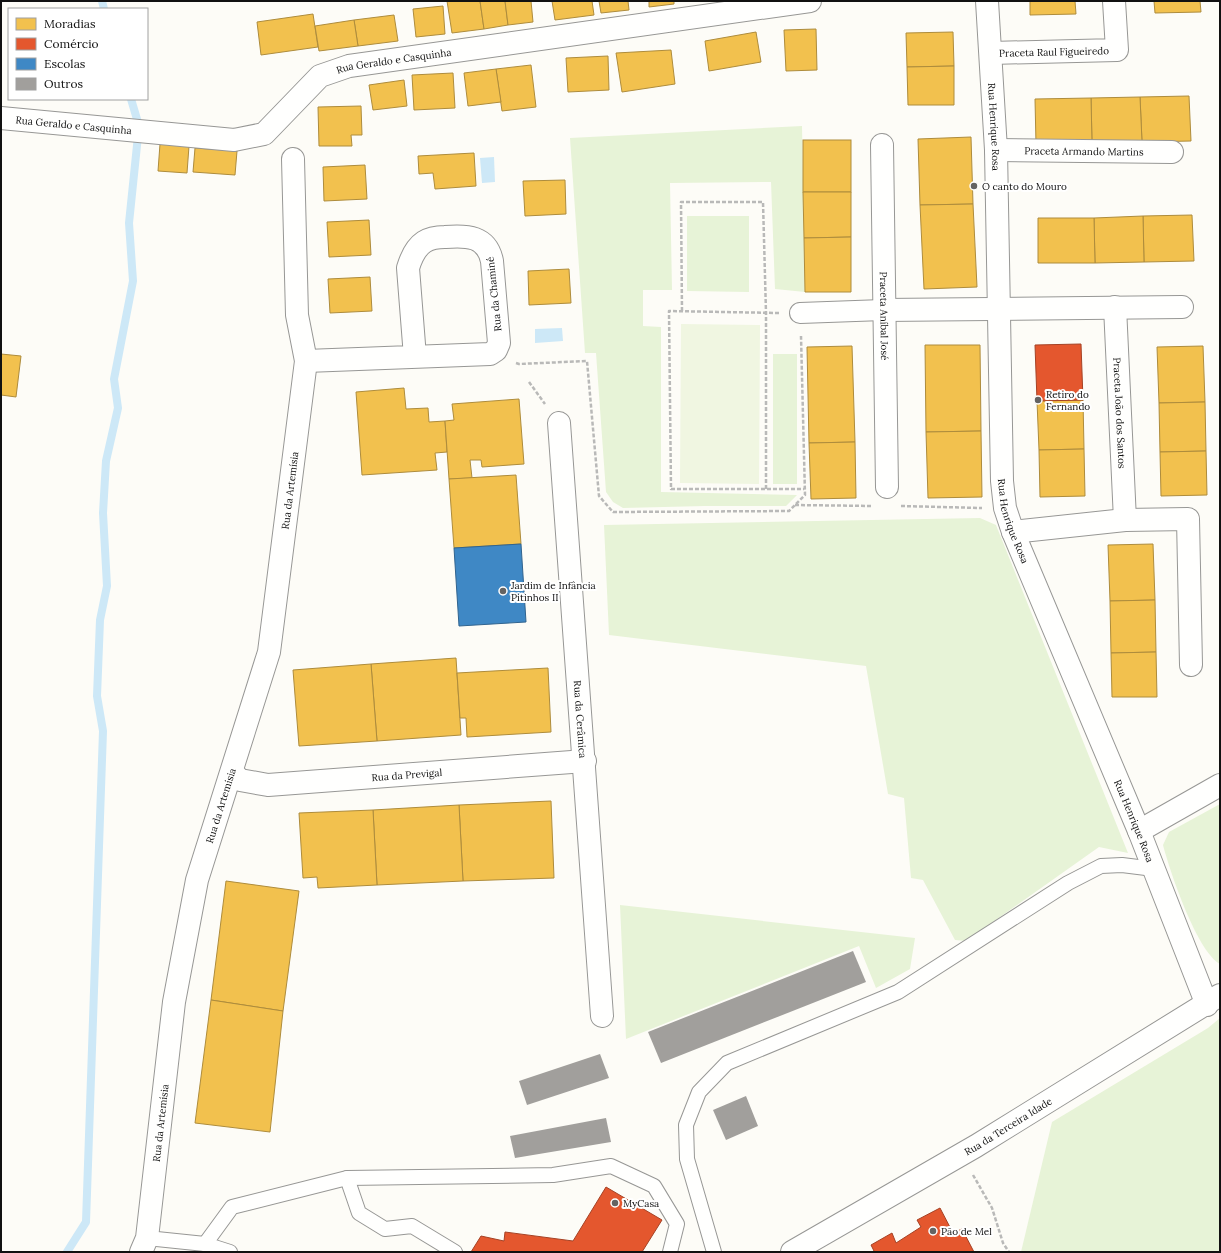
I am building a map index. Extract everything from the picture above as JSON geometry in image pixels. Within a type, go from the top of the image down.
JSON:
[{"type":"street","name":"Rua Geraldo e Casquinha","points":[[1,118],[234,140],[264,134],[320,76],[349,66],[810,1]]},
{"type":"street","name":"Rua Henrique Rosa","points":[[987,1],[996,150],[1002,481],[1005,508],[1013,532],[1154,869],[1213,1000]]},
{"type":"street","name":"Praceta Raul Figueiredo","points":[[991,53],[1117,50],[1114,1]]},
{"type":"street","name":"Praceta Aníbal José","points":[[882,146],[883,310],[887,487]]},
{"type":"street","name":"Praceta Armando Martins","points":[[996,150],[1172,152]]},
{"type":"street","name":"Rua da Artemísia","points":[[144,1245],[174,1002],[197,880],[269,652],[306,361],[297,315],[293,159]]},
{"type":"street","name":"Rua da Chaminé","points":[[306,361],[415,357],[490,354],[498,346],[491,256],[484,245],[474,238],[464,235],[430,239],[419,247],[410,260],[408,268],[415,357]]},
{"type":"street","name":"Praceta João dos Santos","points":[[1115,307],[1125,520]]},
{"type":"street","points":[[800,313],[883,310],[1182,307]]},
{"type":"street","name":"Rua da Cerâmica","points":[[559,423],[585,761],[602,1016]]},
{"type":"street","points":[[1013,532],[1125,520],[1188,519],[1191,665]]},
{"type":"street","name":"Rua da Previgal","points":[[232,772],[240,780],[268,786],[585,761]]},
{"type":"street","points":[[1139,831],[1220,785]]},
{"type":"street","name":"Rua da Terceira Idade","points":[[792,1252],[961,1154],[1213,1000]]},
{"type":"lane","points":[[714,1252],[687,1159],[686,1125],[700,1092],[727,1063],[898,992],[1068,883],[1101,866],[1122,865],[1154,869]]},
{"type":"lane","points":[[205,1244],[232,1207],[347,1178],[553,1175],[611,1166],[654,1186],[677,1224],[670,1252]]},
{"type":"lane","points":[[347,1178],[359,1213],[385,1229],[412,1226],[455,1252]]},
{"type":"lane","points":[[144,1245],[205,1244],[230,1252]]},
{"type":"path","points":[[682,311],[681,202],[763,202],[766,313],[766,489]]},
{"type":"path","points":[[519,364],[587,361],[599,496],[613,512],[789,511],[804,496],[804,489],[800,313],[669,311],[672,489],[804,489]]},
{"type":"path","points":[[961,1154],[992,1208],[1003,1243],[1008,1252]]},
{"type":"green space","points":[[802,126],[805,292],[775,289],[771,182],[670,183],[672,290],[643,290],[643,326],[661,327],[661,492],[797,495],[786,506],[623,508],[613,502],[606,492],[596,353],[585,353],[570,138]]},
{"type":"green space","points":[[687,216],[749,216],[749,292],[687,291]]},
{"type":"green space","points":[[681,324],[760,325],[759,484],[680,483]]},
{"type":"green space","points":[[773,354],[797,354],[797,484],[773,484]]},
{"type":"green space","points":[[980,518],[996,525],[1128,853],[1099,847],[966,941],[955,940],[923,880],[911,878],[904,798],[888,794],[866,666],[609,635],[604,525]]},
{"type":"green space","points":[[1220,804],[1220,964],[1211,957],[1194,928],[1178,891],[1163,845],[1169,832]]},
{"type":"green space","points":[[620,905],[915,938],[910,969],[876,988],[859,946],[626,1039]]},
{"type":"green space","points":[[1220,1018],[1220,1252],[1021,1252],[1052,1122],[1208,1028]]},
{"type":"water","points":[[494,157],[495,182],[482,183],[480,158]]},
{"type":"water","points":[[562,328],[563,341],[535,343],[535,329]]},
{"type":"building: Moradias","points":[[447,1],[480,1],[484,29],[452,33]]},
{"type":"building: Moradias","points":[[480,1],[505,1],[508,25],[484,29]]},
{"type":"building: Moradias","points":[[505,1],[531,1],[533,22],[508,25]]},
{"type":"building: Moradias","points":[[552,1],[592,1],[594,15],[555,20]]},
{"type":"building: Moradias","points":[[599,1],[628,1],[629,10],[601,13]]},
{"type":"building: Moradias","points":[[649,1],[674,1],[674,4],[649,7]]},
{"type":"building: Moradias","points":[[1030,1],[1075,1],[1076,14],[1030,15]]},
{"type":"building: Moradias","points":[[1154,1],[1200,1],[1201,12],[1155,13]]},
{"type":"building: Moradias","points":[[443,6],[445,34],[416,37],[413,9]]},
{"type":"building: Moradias","points":[[313,14],[318,47],[261,55],[257,22]]},
{"type":"building: Moradias","points":[[394,15],[398,41],[358,46],[354,20]]},
{"type":"building: Moradias","points":[[354,20],[358,46],[319,51],[315,26]]},
{"type":"building: Moradias","points":[[816,29],[817,70],[786,71],[784,30]]},
{"type":"building: Moradias","points":[[756,32],[761,62],[709,71],[705,41]]},
{"type":"building: Moradias","points":[[953,32],[954,66],[907,67],[906,33]]},
{"type":"building: Moradias","points":[[671,50],[675,84],[622,92],[616,53]]},
{"type":"building: Moradias","points":[[608,56],[609,90],[568,92],[566,58]]},
{"type":"building: Moradias","points":[[531,65],[536,107],[502,111],[496,69]]},
{"type":"building: Moradias","points":[[954,66],[954,105],[908,105],[907,67]]},
{"type":"building: Moradias","points":[[496,69],[501,102],[468,106],[464,73]]},
{"type":"building: Moradias","points":[[453,73],[455,108],[414,110],[412,75]]},
{"type":"building: Moradias","points":[[404,80],[407,106],[373,110],[369,85]]},
{"type":"building: Moradias","points":[[1189,96],[1191,141],[1142,142],[1140,97]]},
{"type":"building: Moradias","points":[[1140,97],[1142,142],[1092,143],[1091,98]]},
{"type":"building: Moradias","points":[[1091,98],[1092,143],[1036,144],[1035,99]]},
{"type":"building: Moradias","points":[[361,106],[362,135],[351,135],[352,146],[319,146],[318,107]]},
{"type":"building: Moradias","points":[[971,137],[973,204],[920,205],[918,139]]},
{"type":"building: Moradias","points":[[803,140],[851,140],[851,192],[803,192]]},
{"type":"building: Moradias","points":[[160,144],[189,146],[187,173],[158,171]]},
{"type":"building: Moradias","points":[[195,148],[237,151],[235,175],[193,172]]},
{"type":"building: Moradias","points":[[474,153],[476,186],[435,189],[433,173],[419,174],[418,156]]},
{"type":"building: Moradias","points":[[365,165],[367,199],[324,201],[323,167]]},
{"type":"building: Moradias","points":[[565,180],[566,214],[525,216],[523,181]]},
{"type":"building: Moradias","points":[[803,192],[851,192],[851,237],[804,238]]},
{"type":"building: Moradias","points":[[973,204],[977,287],[924,289],[920,205]]},
{"type":"building: Moradias","points":[[1192,215],[1194,261],[1144,262],[1143,216]]},
{"type":"building: Moradias","points":[[1143,216],[1144,262],[1095,263],[1094,218]]},
{"type":"building: Moradias","points":[[1038,218],[1094,218],[1095,263],[1038,263]]},
{"type":"building: Moradias","points":[[369,220],[371,255],[329,257],[327,222]]},
{"type":"building: Moradias","points":[[851,237],[851,292],[805,292],[804,238]]},
{"type":"building: Moradias","points":[[569,269],[571,303],[529,305],[528,271]]},
{"type":"building: Moradias","points":[[370,277],[372,311],[330,313],[328,279]]},
{"type":"building: Moradias","points":[[925,345],[980,345],[981,431],[926,432]]},
{"type":"building: Moradias","points":[[852,346],[855,442],[809,443],[807,347]]},
{"type":"building: Moradias","points":[[1203,346],[1205,402],[1159,403],[1157,347]]},
{"type":"building: Moradias","points":[[1,354],[21,356],[16,397],[1,395]]},
{"type":"building: Moradias","points":[[404,388],[406,409],[428,408],[429,422],[445,421],[447,452],[435,453],[437,470],[362,475],[356,392]]},
{"type":"building: Moradias","points":[[519,399],[524,464],[482,467],[481,460],[470,460],[472,478],[449,479],[445,421],[454,420],[452,404]]},
{"type":"building: Moradias","points":[[1083,400],[1084,449],[1039,450],[1037,401]]},
{"type":"building: Moradias","points":[[1205,402],[1206,451],[1160,452],[1159,403]]},
{"type":"building: Moradias","points":[[981,431],[982,497],[928,498],[926,432]]},
{"type":"building: Moradias","points":[[855,442],[856,498],[811,499],[809,443]]},
{"type":"building: Moradias","points":[[1084,449],[1085,496],[1040,497],[1039,450]]},
{"type":"building: Moradias","points":[[1206,451],[1207,495],[1161,496],[1160,452]]},
{"type":"building: Moradias","points":[[516,475],[521,544],[454,548],[449,479]]},
{"type":"building: Moradias","points":[[1153,544],[1155,600],[1110,601],[1108,545]]},
{"type":"building: Moradias","points":[[1155,600],[1156,652],[1111,653],[1110,601]]},
{"type":"building: Moradias","points":[[1156,652],[1157,697],[1112,697],[1111,653]]},
{"type":"building: Moradias","points":[[456,658],[461,735],[377,741],[371,664]]},
{"type":"building: Moradias","points":[[371,664],[377,741],[299,746],[293,670]]},
{"type":"building: Moradias","points":[[548,668],[551,732],[467,737],[466,718],[460,718],[457,673]]},
{"type":"building: Moradias","points":[[551,801],[554,878],[463,881],[459,805]]},
{"type":"building: Moradias","points":[[459,805],[463,881],[377,885],[373,810]]},
{"type":"building: Moradias","points":[[373,810],[377,885],[318,888],[317,877],[303,878],[299,813]]},
{"type":"building: Moradias","points":[[226,881],[299,891],[283,1011],[211,1000]]},
{"type":"building: Moradias","points":[[211,1000],[283,1011],[270,1132],[195,1123]]},
{"type":"building: Comércio","points":[[1081,344],[1083,400],[1037,401],[1035,345]]},
{"type":"building: Comércio","name":"MyCasa","points":[[606,1187],[662,1220],[642,1252],[471,1252],[481,1236],[504,1241],[505,1232],[573,1241]]},
{"type":"building: Comércio","name":"Pão de Mel","points":[[940,1208],[953,1233],[962,1229],[974,1252],[872,1252],[874,1251],[871,1245],[892,1233],[896,1243],[921,1227],[917,1220]]},
{"type":"building: Escolas","points":[[521,544],[526,622],[459,626],[454,548]]},
{"type":"building: Outros","points":[[853,951],[866,982],[661,1063],[648,1032]]},
{"type":"building: Outros","points":[[600,1054],[609,1078],[527,1105],[519,1081]]},
{"type":"building: Outros","points":[[746,1096],[758,1126],[726,1140],[713,1110]]},
{"type":"building: Outros","points":[[606,1118],[611,1142],[515,1158],[510,1136]]},
{"type":"waterway","points":[[102,1],[104,8]]},
{"type":"waterway","points":[[67,1252],[86,1222],[103,731],[97,696],[100,620],[107,586],[103,513],[106,461],[118,408],[114,379],[133,281],[129,223],[139,126],[131,100]]},
{"type":"place","name":"O canto do Mouro","points":[[974,186]]},
{"type":"place","name":"Retiro do Fernando","points":[[1038,400]]},
{"type":"place","name":"Jardim de Infância Pitinhos II","points":[[503,591]]},
{"type":"place","name":"MyCasa","points":[[615,1203]]},
{"type":"place","name":"Pão de Mel","points":[[933,1231]]}]
